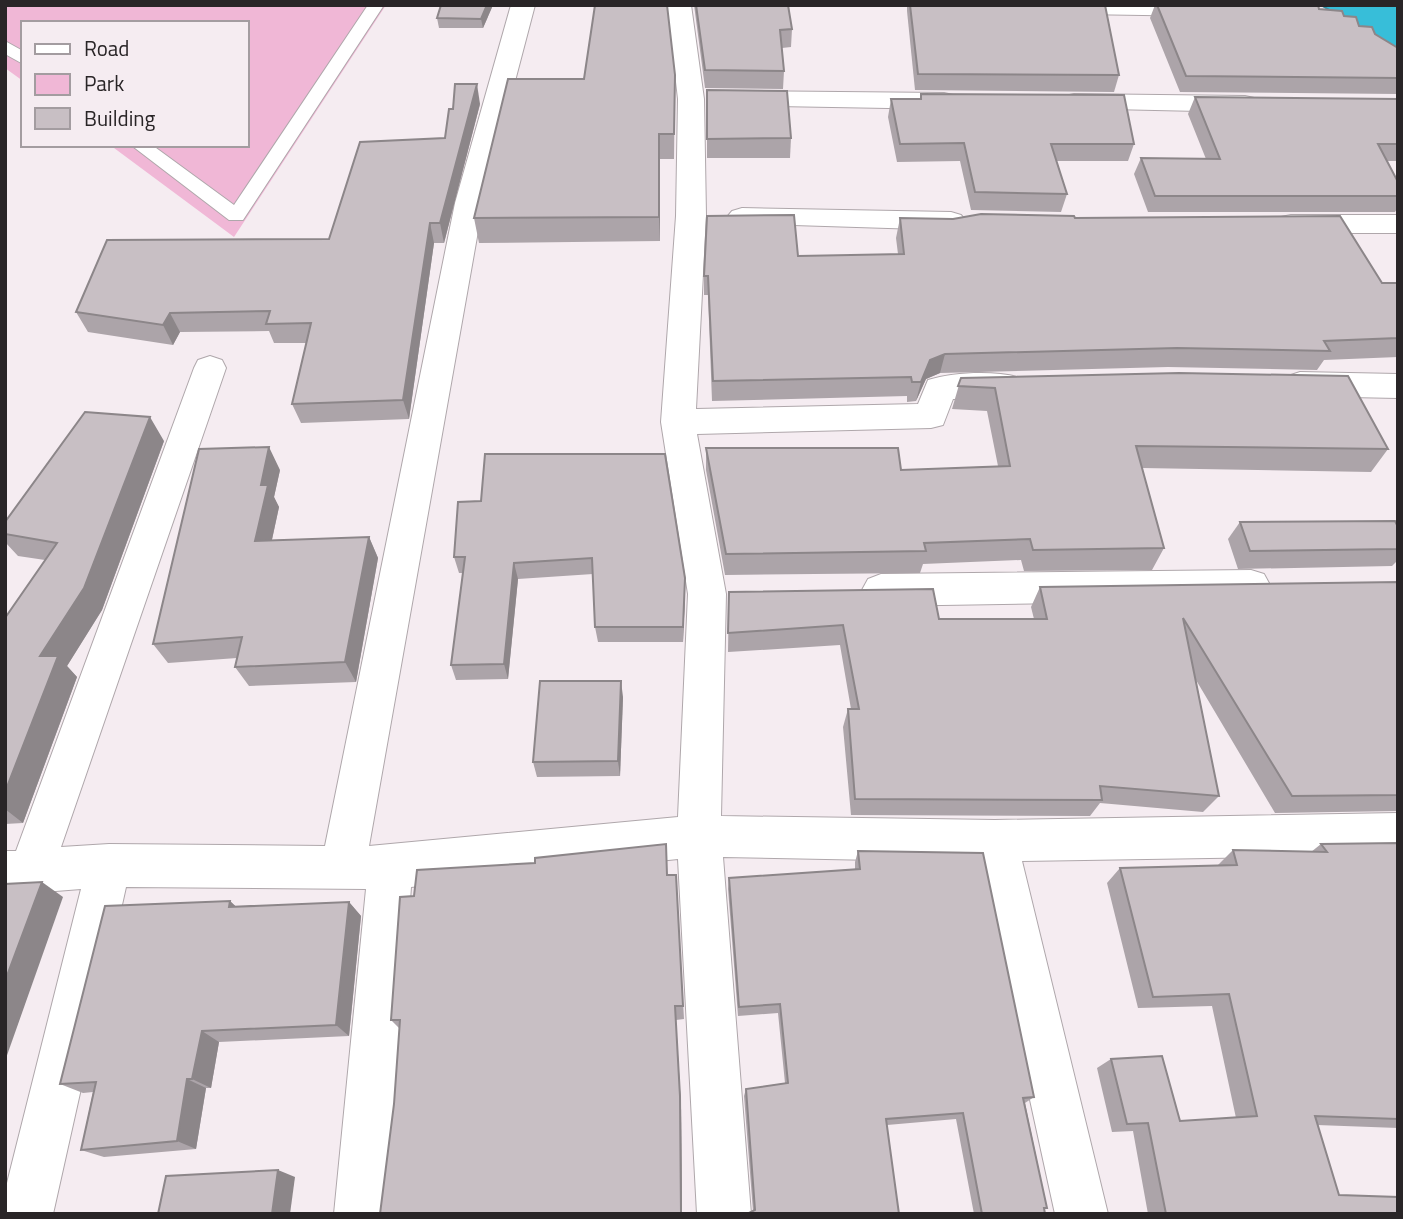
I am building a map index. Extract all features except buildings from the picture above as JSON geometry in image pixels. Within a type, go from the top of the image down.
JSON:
[{"type":"street","points":[[343,868],[469,203],[523,5]]},
{"type":"street","points":[[679,5],[691,99],[691,216],[678,422],[708,594],[699,836],[724,1214]]},
{"type":"street","points":[[956,5],[1227,10]]},
{"type":"street","points":[[691,99],[968,101]]},
{"type":"street","points":[[1051,102],[1273,104]]},
{"type":"street","points":[[691,216],[985,222]]},
{"type":"street","points":[[1261,224],[1398,224]]},
{"type":"street","points":[[210,368],[17,873],[110,865],[390,868],[699,836],[995,841],[1398,834]]},
{"type":"street","points":[[1263,384],[1398,386]]},
{"type":"street","points":[[678,422],[931,416],[940,388],[1034,385]]},
{"type":"street","points":[[843,591],[1290,584]]},
{"type":"street","points":[[708,594],[748,593]]},
{"type":"street","points":[[995,841],[1082,1214]]},
{"type":"street","points":[[26,1214],[110,865]]},
{"type":"street","points":[[361,1214],[390,868]]},
{"type":"lane","points":[[143,147],[236,216],[376,5]]},
{"type":"lane","points":[[5,46],[21,58]]},
{"type":"green space","points":[[5,5],[386,5],[234,237],[113,147],[248,147],[248,21],[21,21],[21,80],[5,68]]},
{"type":"water","points":[[1321,5],[1398,5],[1398,51]]}]
